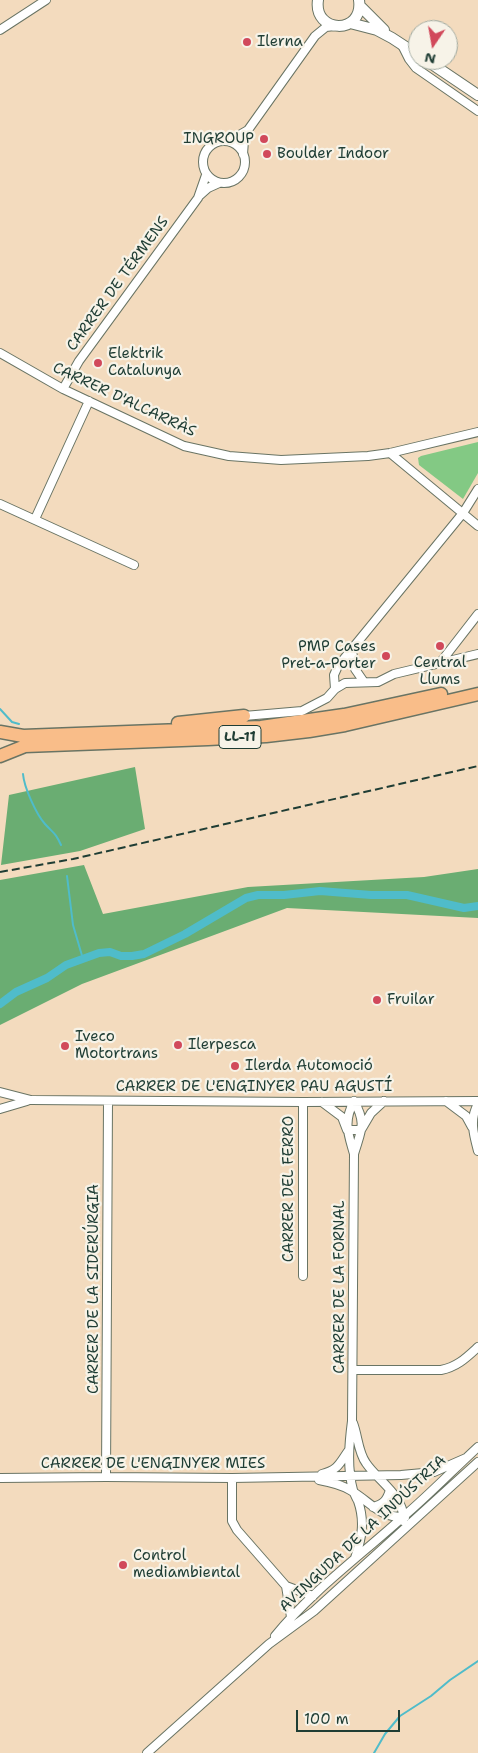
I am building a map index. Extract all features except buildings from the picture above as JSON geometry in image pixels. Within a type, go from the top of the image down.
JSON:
[{"type":"highway","name":"LL-11","points":[[0,732],[23,736],[84,732],[199,730],[295,723],[344,715],[478,685]]},
{"type":"highway","name":"LL-11","points":[[0,756],[25,746],[218,739],[309,731],[345,725],[478,694]]},
{"type":"highway","points":[[458,699],[478,701]]},
{"type":"highway","points":[[84,732],[244,716]]},
{"type":"street","points":[[0,30],[46,0]]},
{"type":"street","points":[[350,23],[359,12],[360,3]]},
{"type":"street","points":[[360,3],[376,23],[392,38]]},
{"type":"street","points":[[317,4],[326,22],[337,26]]},
{"type":"street","points":[[248,130],[229,141],[217,142],[206,149],[202,162],[210,179],[226,184],[238,178],[245,167],[244,141],[248,130],[315,36],[320,22],[317,4]]},
{"type":"street","points":[[315,36],[326,28],[350,23],[377,30],[408,48]]},
{"type":"street","points":[[402,44],[409,59],[416,68],[478,110]]},
{"type":"street","points":[[440,70],[478,96]]},
{"type":"street","points":[[229,141],[236,145],[244,154]]},
{"type":"street","name":"CARRER DE TÉRMENS","points":[[198,198],[206,174]]},
{"type":"street","name":"CARRER DE TÉRMENS","points":[[63,389],[80,360],[198,198],[208,188],[219,183]]},
{"type":"street","name":"CARRER D'ALCARRÀS","points":[[0,354],[63,389],[184,446],[229,456],[281,460],[390,453],[478,432]]},
{"type":"street","points":[[35,519],[89,401]]},
{"type":"street","points":[[390,453],[478,526]]},
{"type":"street","points":[[335,689],[335,670],[463,513],[478,489]]},
{"type":"street","points":[[0,504],[134,565]]},
{"type":"street","points":[[440,663],[478,614]]},
{"type":"street","points":[[352,651],[355,669],[364,682]]},
{"type":"street","points":[[244,716],[302,711],[327,698],[335,689],[345,683],[378,682],[394,674],[478,654]]},
{"type":"street","name":"CARRER DE L'ENGINYER PAU AGUSTÍ","points":[[0,1092],[31,1100],[478,1102]]},
{"type":"street","name":"CARRER DE L'ENGINYER PAU AGUSTÍ","points":[[0,1109],[31,1100]]},
{"type":"street","name":"CARRER DE LA SIDERÚRGIA","points":[[106,1477],[108,1101]]},
{"type":"street","name":"CARRER DE LA FORNAL","points":[[347,1130],[348,1115],[354,1101]]},
{"type":"street","name":"CARRER DE LA FORNAL","points":[[354,1101],[362,1117],[361,1130],[354,1154],[352,1421],[348,1450],[353,1492],[360,1509],[363,1524],[361,1541],[355,1558]]},
{"type":"street","name":"CARRER DE LA FORNAL","points":[[361,1130],[371,1113],[384,1101]]},
{"type":"street","points":[[446,1101],[466,1116],[475,1130]]},
{"type":"street","name":"CARRER DEL FERRO","points":[[303,1102],[303,1276]]},
{"type":"street","name":"CARRER DE LA FORNAL","points":[[322,1102],[342,1117],[354,1154]]},
{"type":"street","points":[[478,1102],[474,1114],[478,1152]]},
{"type":"street","points":[[347,1130],[361,1130]]},
{"type":"street","points":[[353,1370],[441,1370],[459,1364],[478,1347]]},
{"type":"street","name":"CARRER DE LA FORNAL","points":[[352,1421],[366,1464],[400,1503],[404,1517]]},
{"type":"street","name":"AVINGUDA DE LA INDÚSTRIA","points":[[269,1644],[291,1617],[313,1596],[404,1517],[478,1447]]},
{"type":"street","points":[[305,1478],[332,1471],[338,1466],[348,1450],[360,1449]]},
{"type":"street","name":"CARRER DE L'ENGINYER MIES","points":[[0,1478],[305,1478],[376,1476],[434,1472],[466,1458]]},
{"type":"street","name":"AVINGUDA DE LA INDÚSTRIA","points":[[147,1753],[269,1644],[314,1611],[478,1462]]},
{"type":"street","points":[[232,1478],[232,1521],[236,1530],[286,1586],[313,1596]]},
{"type":"street","name":"CARRER DE L'ENGINYER MIES","points":[[305,1478],[336,1484],[353,1492],[380,1512],[391,1517],[420,1515]]},
{"type":"street","points":[[373,1507],[382,1505],[387,1499],[390,1490]]},
{"type":"street","points":[[401,1532],[404,1517]]},
{"type":"street","points":[[286,1586],[291,1617]]},
{"type":"green space","points":[[478,442],[478,473],[463,499],[419,465],[418,458],[421,456]]},
{"type":"green space","points":[[135,767],[145,829],[80,851],[1,865],[9,795]]},
{"type":"green space","points":[[84,865],[103,914],[248,887],[424,877],[478,869],[478,918],[287,908],[82,984],[0,1025],[0,880]]},
{"type":"waterway","points":[[0,709],[12,722],[19,724]]},
{"type":"waterway","points":[[23,774],[34,807],[45,824],[56,835],[61,845]]},
{"type":"waterway","points":[[67,876],[73,925],[83,959]]},
{"type":"waterway","points":[[0,1004],[16,992],[47,978],[66,965],[99,953],[110,952],[121,956],[144,954],[185,934],[246,898],[258,895],[284,895],[320,891],[371,895],[407,895],[464,908],[478,906]]},
{"type":"waterway","points":[[374,1753],[385,1734],[400,1716],[431,1696],[478,1661]]},
{"type":"railway","points":[[0,872],[73,859],[478,766]]},
{"type":"place","name":"Ilerna","points":[[247,42]]},
{"type":"place","name":"INGROUP","points":[[264,139]]},
{"type":"place","name":"Boulder Indoor","points":[[267,154]]},
{"type":"place","name":"Elektrik Catalunya","points":[[98,363]]},
{"type":"place","name":"Central Llums","points":[[440,646]]},
{"type":"place","name":"PMP Cases Pret-a-Porter","points":[[386,656]]},
{"type":"place","name":"Fruilar","points":[[377,1000]]},
{"type":"place","name":"Ilerpesca","points":[[178,1045]]},
{"type":"place","name":"Iveco Motortrans","points":[[65,1046]]},
{"type":"place","name":"Ilerda Automoció","points":[[235,1066]]},
{"type":"place","name":"Control mediambiental","points":[[123,1565]]}]
